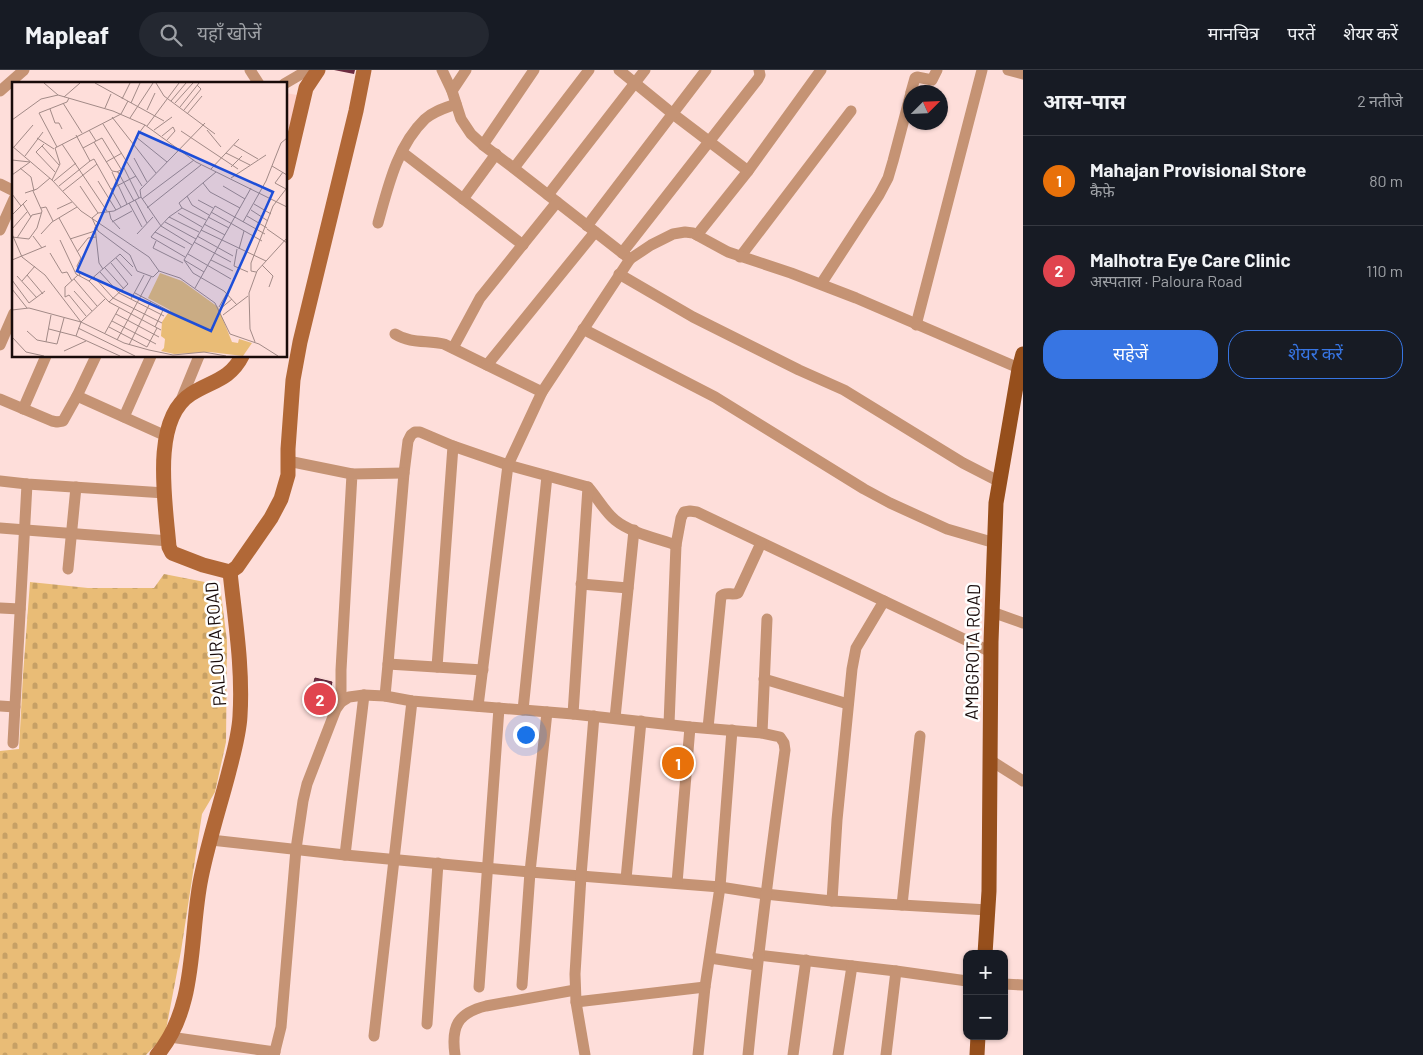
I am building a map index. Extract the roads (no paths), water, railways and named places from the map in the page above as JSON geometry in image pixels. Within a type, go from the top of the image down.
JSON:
[{"type":"main road","points":[[288,164],[306,88],[318,70]]},
{"type":"main road","points":[[230,572],[237,566],[271,518],[281,499],[288,475],[293,380],[300,342],[356,111],[364,70]]},
{"type":"main road","name":"AMBGROTA ROAD","points":[[985,950],[988,910],[991,652],[996,503],[1023,354]]},
{"type":"main road","points":[[169,541],[164,464],[166,436],[173,413],[181,400],[227,375],[237,366],[241,358]]},
{"type":"main road","name":"PALOURA ROAD","points":[[161,1054],[175,1027],[182,1006],[187,984],[198,891],[235,747],[240,718],[240,670],[230,572],[203,565],[172,553],[169,541]]},
{"type":"main road","points":[[977,1055],[978,1040]]},
{"type":"street","points":[[0,91],[24,70]]},
{"type":"street","points":[[250,70],[258,82]]},
{"type":"street","points":[[442,70],[470,134],[626,256]]},
{"type":"street","points":[[452,91],[466,70]]},
{"type":"street","points":[[483,146],[534,70]]},
{"type":"street","points":[[514,168],[589,70]]},
{"type":"street","points":[[620,70],[673,114],[748,171]]},
{"type":"street","points":[[548,194],[645,70]]},
{"type":"street","points":[[487,365],[591,229],[706,70]]},
{"type":"street","points":[[478,706],[508,465],[542,392],[619,274],[626,256],[709,142],[758,79],[760,75],[759,70]]},
{"type":"street","points":[[913,85],[917,77],[932,80],[937,70]]},
{"type":"street","points":[[916,325],[982,70]]},
{"type":"street","points":[[1008,70],[1023,74]]},
{"type":"street","points":[[697,236],[748,171],[819,71]]},
{"type":"street","points":[[287,82],[301,72]]},
{"type":"street","points":[[378,223],[389,183],[411,136],[426,118],[438,110],[456,104]]},
{"type":"street","points":[[740,257],[851,112]]},
{"type":"street","points":[[821,284],[888,178],[903,125]]},
{"type":"street","points":[[402,152],[523,245]]},
{"type":"street","points":[[463,199],[496,154]]},
{"type":"street","points":[[0,184],[12,190]]},
{"type":"street","points":[[453,348],[480,298],[557,202]]},
{"type":"street","points":[[0,230],[12,203]]},
{"type":"street","points":[[626,256],[651,246],[673,234],[693,233],[740,257],[821,284],[1021,370]]},
{"type":"street","points":[[619,274],[693,317],[799,370],[844,390],[963,463],[1000,482]]},
{"type":"street","points":[[0,344],[2,330],[12,316]]},
{"type":"street","points":[[583,329],[715,398],[890,503],[947,529],[995,543]]},
{"type":"street","points":[[395,334],[409,340],[444,344],[542,392]]},
{"type":"street","points":[[23,409],[45,358]]},
{"type":"street","points":[[0,399],[52,421],[63,421],[95,358]]},
{"type":"street","points":[[124,417],[150,358]]},
{"type":"street","points":[[181,400],[198,358]]},
{"type":"street","points":[[77,396],[166,436]]},
{"type":"street","points":[[385,696],[404,473],[408,441],[415,432],[420,432],[453,446],[508,465],[588,487],[615,520],[634,530],[676,545]]},
{"type":"street","points":[[436,667],[453,446]]},
{"type":"street","points":[[288,461],[352,474],[404,473]]},
{"type":"street","points":[[341,702],[341,670],[352,474]]},
{"type":"street","points":[[523,710],[547,476]]},
{"type":"street","points":[[0,481],[165,493]]},
{"type":"street","points":[[13,743],[26,484]]},
{"type":"street","points":[[68,569],[76,487]]},
{"type":"street","points":[[573,714],[588,487]]},
{"type":"street","points":[[669,724],[676,545],[681,518],[684,512],[697,512],[991,652]]},
{"type":"street","points":[[0,528],[169,541]]},
{"type":"street","points":[[615,718],[634,530]]},
{"type":"street","points":[[708,728],[721,596],[726,593],[735,595],[738,593],[761,543]]},
{"type":"street","points":[[581,584],[628,588]]},
{"type":"street","points":[[832,901],[837,820],[852,669],[856,648],[884,601]]},
{"type":"street","points":[[0,608],[20,609]]},
{"type":"street","points":[[992,612],[1023,623]]},
{"type":"street","points":[[762,732],[767,619]]},
{"type":"street","points":[[388,664],[483,670]]},
{"type":"street","points":[[764,679],[848,704]]},
{"type":"street","points":[[345,855],[364,695]]},
{"type":"street","points":[[170,1037],[274,1053],[281,1027],[296,849],[308,784],[336,709],[341,702],[349,697],[364,695],[385,696],[412,701],[615,718],[690,727],[762,732],[780,738],[784,743],[785,750],[765,894],[748,1055]]},
{"type":"street","points":[[374,1036],[412,701]]},
{"type":"street","points":[[0,706],[15,707]]},
{"type":"street","points":[[479,987],[500,708]]},
{"type":"street","points":[[522,985],[530,872],[547,712]]},
{"type":"street","points":[[585,1055],[576,996],[581,876],[594,716]]},
{"type":"street","points":[[626,880],[640,721]]},
{"type":"street","points":[[678,884],[690,727]]},
{"type":"street","points":[[698,1055],[720,887],[732,730]]},
{"type":"street","points":[[902,905],[920,736]]},
{"type":"street","points":[[990,760],[1023,781]]},
{"type":"street","points":[[211,840],[345,855],[720,887],[832,901],[988,910]]},
{"type":"street","points":[[427,1024],[438,863]]},
{"type":"street","points":[[710,958],[806,960],[963,980]]},
{"type":"street","points":[[793,1055],[806,960]]},
{"type":"street","points":[[838,1055],[852,966]]},
{"type":"street","points":[[886,1055],[896,971]]},
{"type":"street","points":[[1008,984],[1023,984]]},
{"type":"street","points":[[455,1055],[453,1035],[455,1026],[467,1012],[486,1006],[576,996],[706,987]]},
{"type":"place","name":"Malhotra Eye Care Clinic","points":[[320,699]]},
{"type":"place","name":"Mahajan Provisional Store","points":[[678,763]]}]
